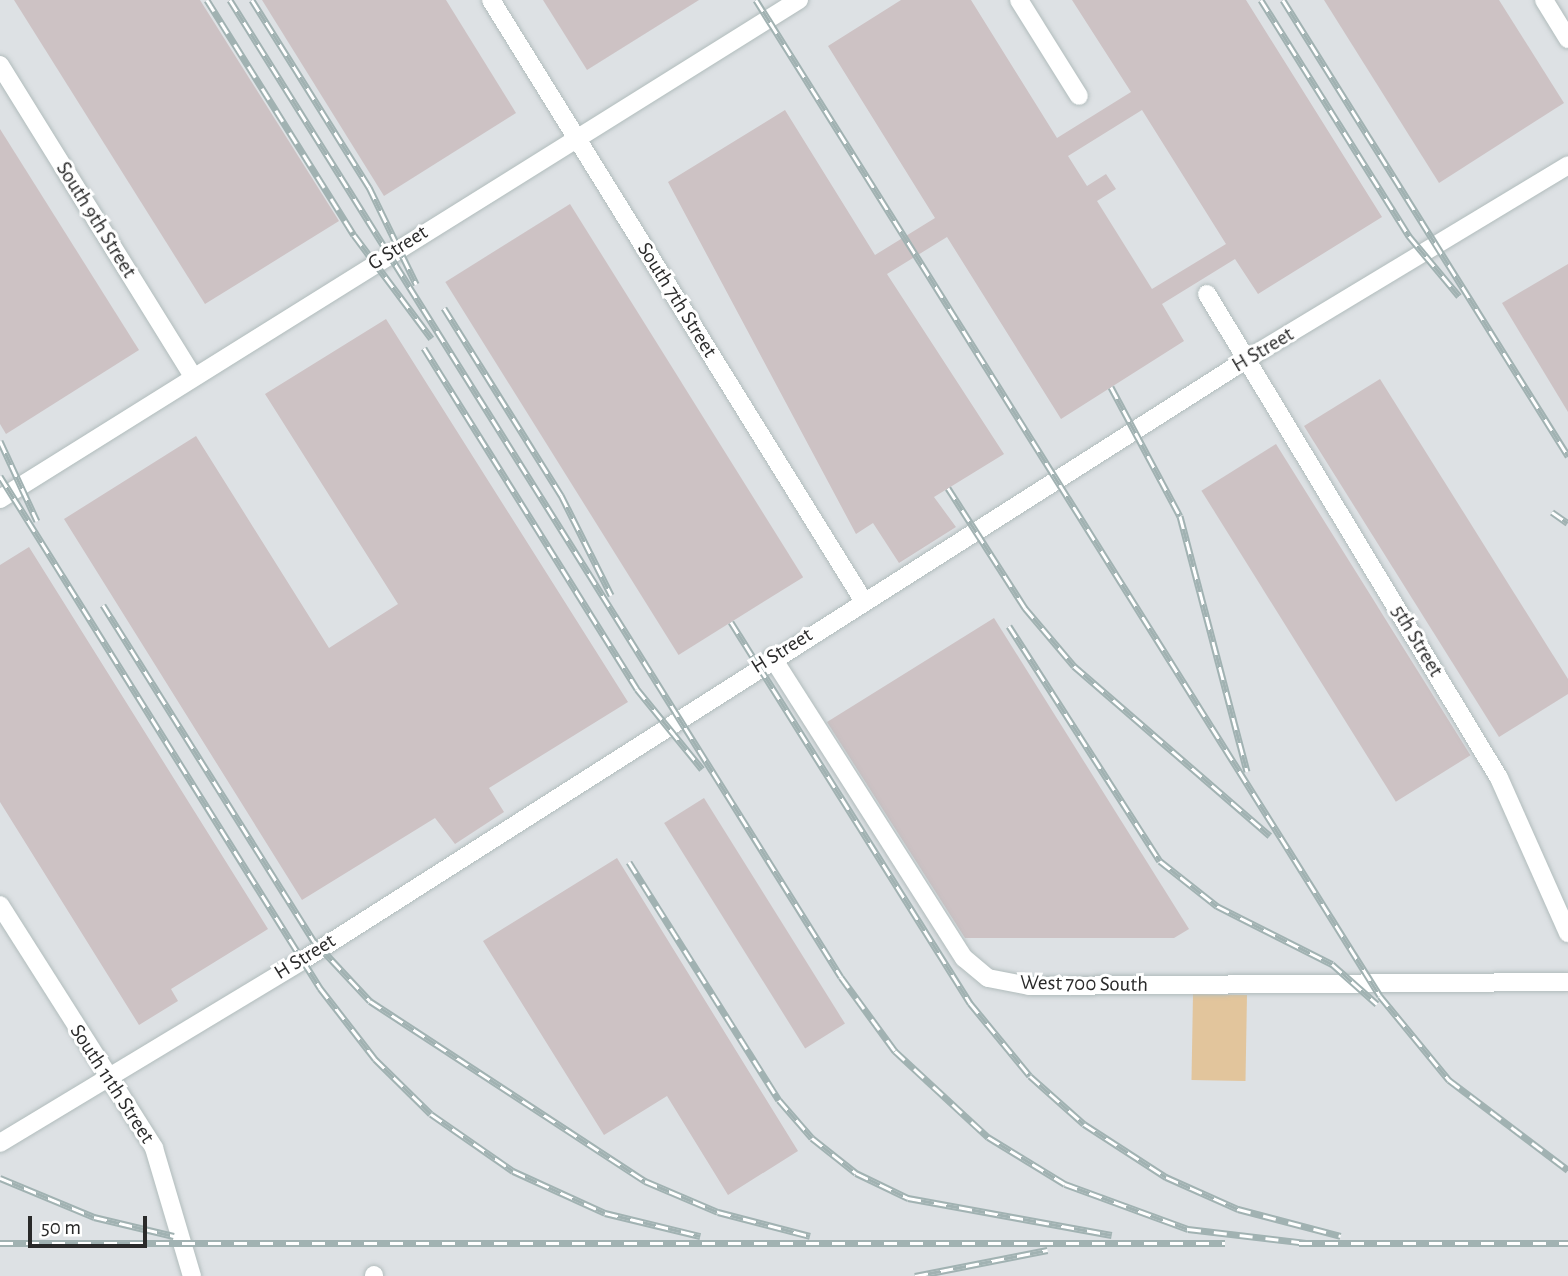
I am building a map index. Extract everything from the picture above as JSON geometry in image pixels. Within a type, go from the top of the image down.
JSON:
[{"type":"lane","name":"South 7th Street","points":[[491,0],[863,600]]},
{"type":"lane","name":"G Street","points":[[0,499],[192,375],[799,0]]},
{"type":"lane","points":[[1019,0],[1079,96]]},
{"type":"lane","points":[[1544,0],[1568,39]]},
{"type":"lane","name":"South 9th Street","points":[[0,65],[192,375]]},
{"type":"lane","name":"H Street","points":[[0,1143],[106,1076],[303,960],[772,657],[1247,359],[1568,165]]},
{"type":"lane","name":"5th Street","points":[[1207,294],[1499,778],[1568,933]]},
{"type":"lane","name":"West 700 South","points":[[772,657],[964,958],[988,978],[1029,986],[1568,982]]},
{"type":"lane","name":"South 11th Street","points":[[0,905],[154,1148],[192,1276]]},
{"type":"shaded area","points":[[0,0],[1568,0],[1568,1276],[0,1276]]},
{"type":"shaded area","points":[[1193,994],[1247,995],[1245,1081],[1191,1080]]},
{"type":"building","points":[[14,0],[200,0],[339,221],[205,304]]},
{"type":"building","points":[[262,0],[446,0],[516,113],[384,196]]},
{"type":"building","points":[[543,0],[699,0],[587,70]]},
{"type":"building","points":[[901,0],[971,0],[1057,138],[1131,92],[1072,0],[1246,0],[1382,217],[1258,294],[1235,259],[1162,304],[1184,341],[1061,419],[947,237],[887,274],[1004,454],[934,497],[956,527],[899,563],[873,523],[856,534],[668,182],[785,110],[875,255],[935,218],[828,46]],"holes":[[[1142,110],[1226,244],[1152,289],[1097,201],[1116,189],[1106,174],[1087,186],[1068,156]]]},
{"type":"building","points":[[1324,0],[1499,0],[1564,103],[1439,183]]},
{"type":"building","points":[[0,129],[139,350],[6,434],[0,424]]},
{"type":"building","points":[[570,204],[803,577],[679,655],[445,282]]},
{"type":"building","points":[[1568,264],[1568,412],[1502,303]]},
{"type":"building","points":[[386,319],[628,702],[489,788],[504,812],[455,844],[435,818],[302,900],[64,519],[196,436],[329,648],[398,604],[265,394]]},
{"type":"building","points":[[1380,379],[1568,679],[1568,694],[1499,737],[1304,426]]},
{"type":"building","points":[[1276,444],[1470,755],[1396,802],[1201,491]]},
{"type":"building","points":[[29,547],[268,929],[171,989],[178,1001],[139,1025],[0,802],[0,565]]},
{"type":"building","points":[[994,618],[1189,929],[1174,938],[965,938],[827,722]]},
{"type":"building","points":[[704,798],[845,1024],[805,1048],[664,823]]},
{"type":"building","points":[[617,858],[798,1151],[728,1195],[667,1096],[604,1135],[483,941]]},
{"type":"railway","points":[[207,0],[354,235],[431,338]]},
{"type":"railway","points":[[230,0],[841,977],[895,1051],[988,1137],[1065,1184],[1188,1229],[1308,1243]]},
{"type":"railway","points":[[252,0],[369,187],[416,284]]},
{"type":"railway","points":[[756,0],[1380,996],[1449,1080],[1568,1170]]},
{"type":"railway","points":[[1261,0],[1409,236],[1459,296]]},
{"type":"railway","points":[[1283,0],[1568,456]]},
{"type":"railway","points":[[444,308],[561,495],[611,595]]},
{"type":"railway","points":[[424,348],[637,689],[702,769]]},
{"type":"railway","points":[[1111,387],[1180,516],[1247,771]]},
{"type":"railway","points":[[0,441],[37,521]]},
{"type":"railway","points":[[0,476],[320,988],[375,1059],[431,1114],[513,1171],[605,1213],[700,1236]]},
{"type":"railway","points":[[948,488],[1025,608],[1074,666],[1270,836]]},
{"type":"railway","points":[[1552,512],[1568,523]]},
{"type":"railway","points":[[103,605],[314,941],[370,1001],[645,1181],[718,1212],[810,1236]]},
{"type":"railway","points":[[731,622],[970,1003],[1030,1076],[1084,1124],[1166,1177],[1238,1209],[1341,1236]]},
{"type":"railway","points":[[1009,626],[1160,861],[1217,906],[1332,964],[1377,1004]]},
{"type":"railway","points":[[629,862],[779,1100],[812,1138],[856,1173],[908,1198],[1112,1235]]},
{"type":"railway","points":[[0,1178],[94,1217],[174,1236]]},
{"type":"railway","points":[[0,1243],[1225,1243]]},
{"type":"railway","points":[[1299,1243],[1568,1243]]},
{"type":"railway","points":[[915,1276],[1047,1250]]}]
